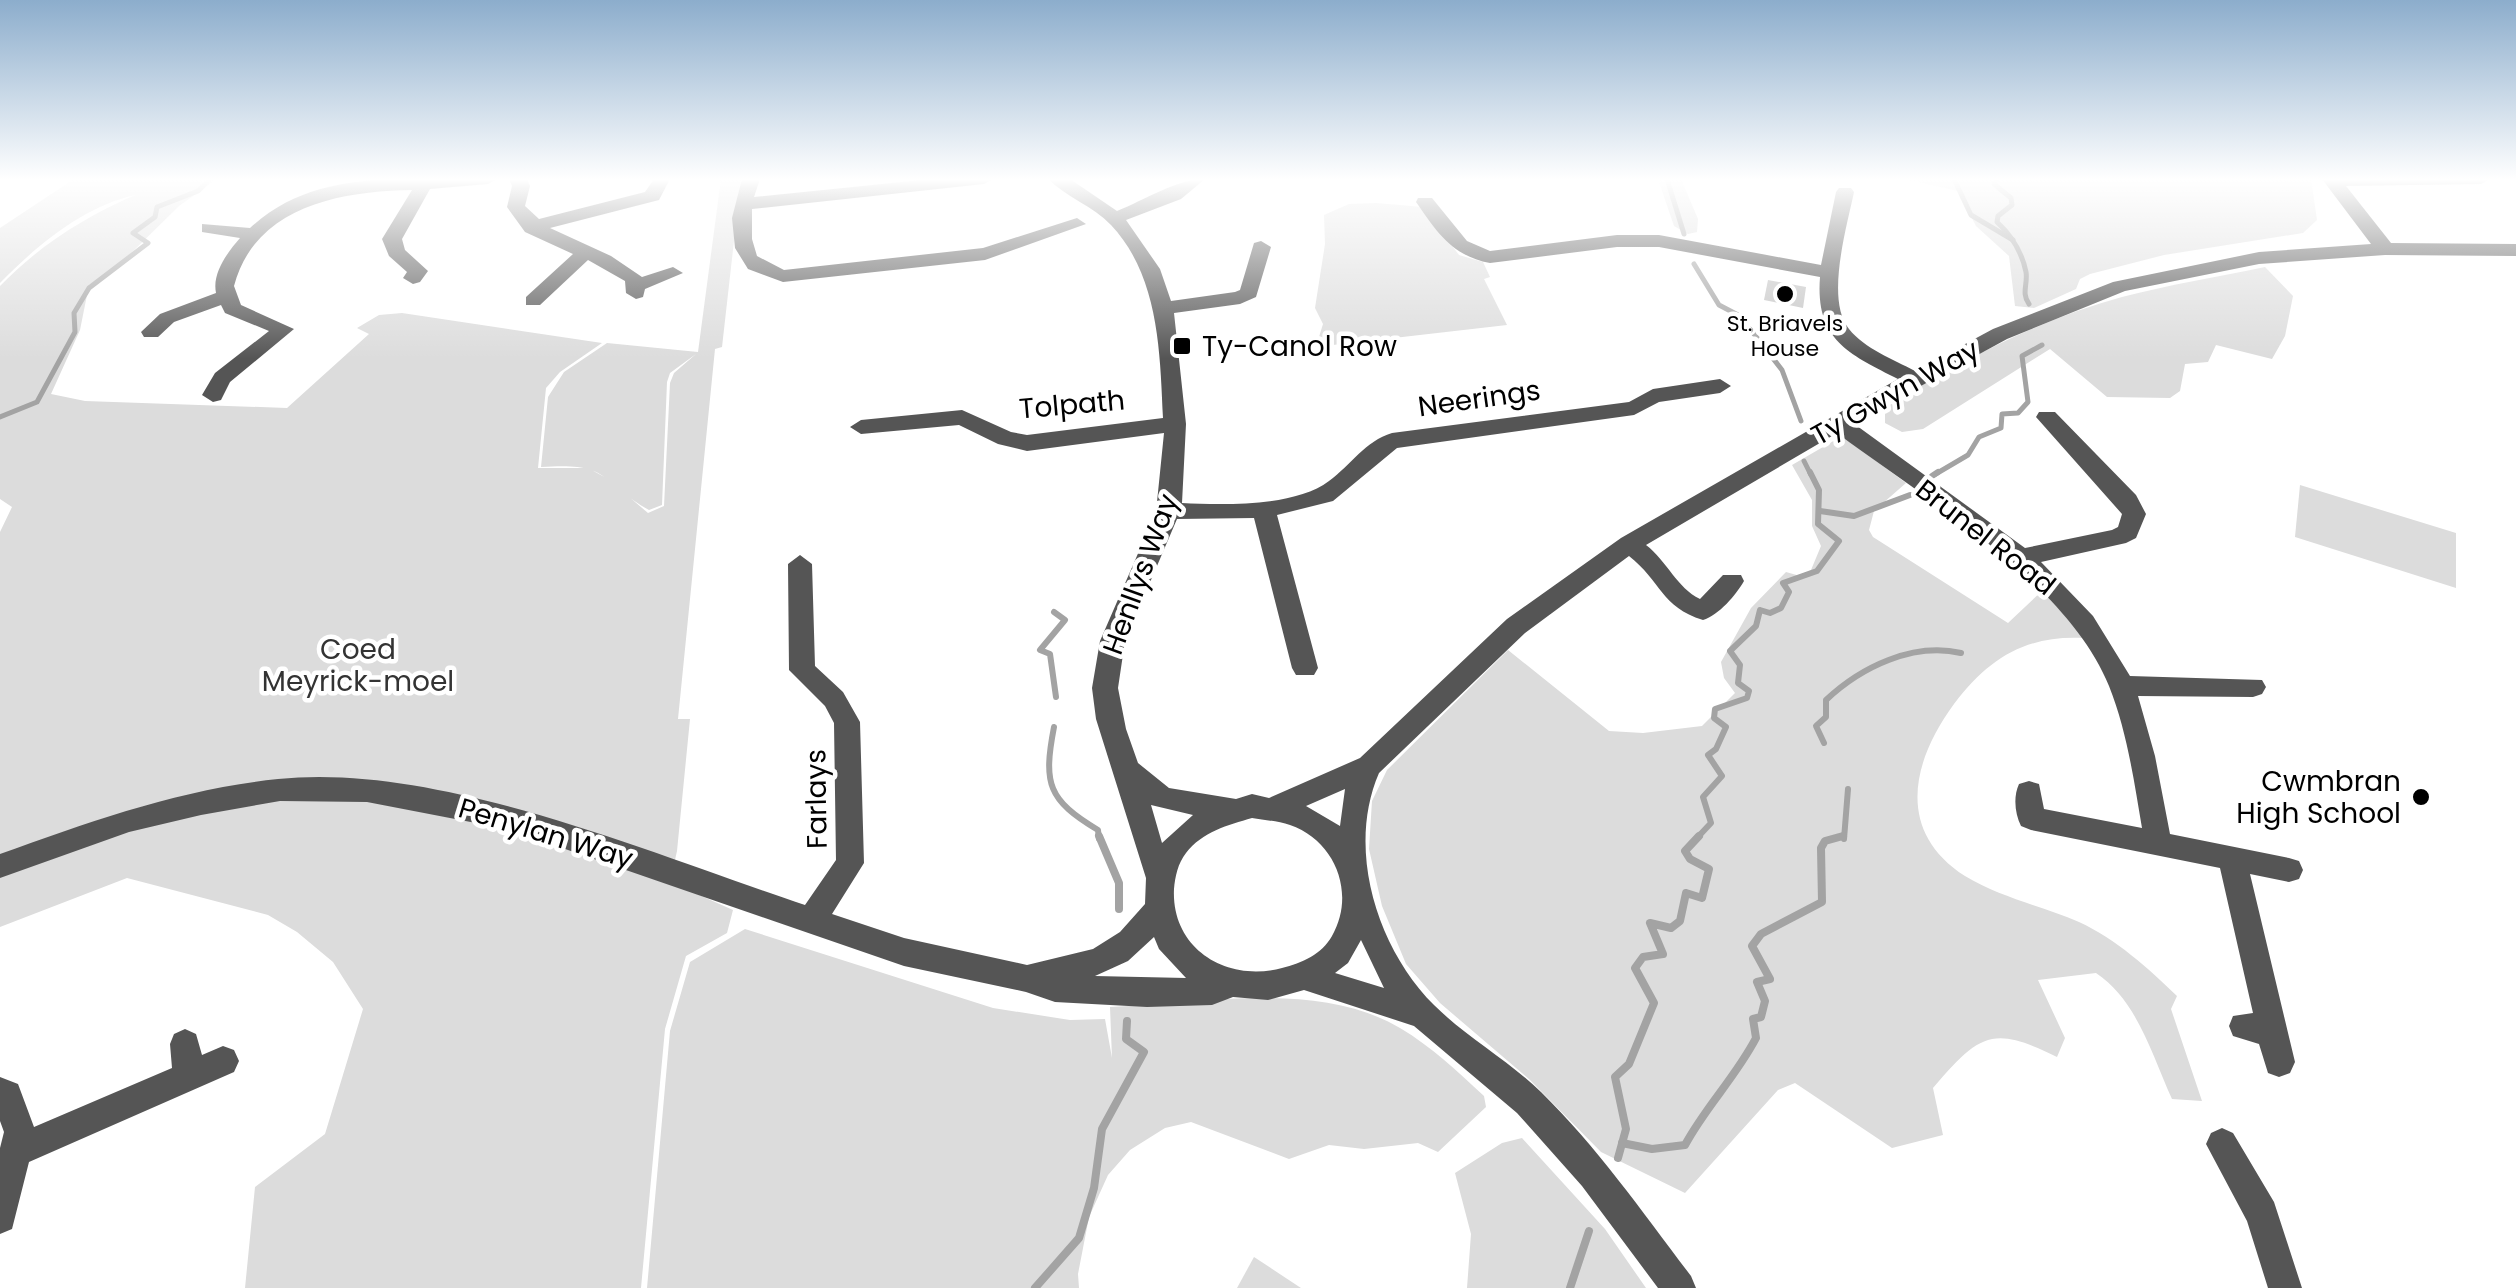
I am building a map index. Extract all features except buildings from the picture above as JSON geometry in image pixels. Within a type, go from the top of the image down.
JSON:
[{"type":"street","points":[[214,395],[222,378],[284,329],[246,317],[232,309],[226,296],[227,270],[249,239]]},
{"type":"street","points":[[393,239],[396,252],[418,270],[413,278]]},
{"type":"street","points":[[556,239],[618,265],[634,278],[636,290],[674,273]]},
{"type":"street","points":[[744,239],[748,258],[759,268],[783,276],[984,254],[1030,239]]},
{"type":"street","name":"Henllys Way","points":[[1131,239],[1149,262],[1166,308],[1174,424],[1169,510],[1112,634],[1108,717],[1160,877]]},
{"type":"street","points":[[1453,239],[1474,256],[1649,241],[1831,273]]},
{"type":"street","points":[[1836,239],[1828,308],[1836,328],[1857,347],[1914,379]]},
{"type":"street","points":[[2377,239],[2384,248]]},
{"type":"street","points":[[1166,308],[1240,298],[1249,293],[1261,248]]},
{"type":"street","name":"Ty Gwyn Way","points":[[1276,807],[1369,766],[1516,626],[1629,544],[1838,422],[2000,334],[2120,286],[2262,257],[2384,248],[2516,250]]},
{"type":"street","points":[[533,300],[585,253]]},
{"type":"street","points":[[151,332],[167,318],[226,296]]},
{"type":"street","name":"Neerings","points":[[1169,510],[1201,513],[1323,497],[1377,447],[1392,441],[1634,408],[1653,396],[1720,386]]},
{"type":"street","name":"Tolpath","points":[[860,427],[962,418],[1006,439],[1027,444],[1174,424]]},
{"type":"street","name":"Brunel Road","points":[[1838,422],[2021,558],[2090,627],[2124,686],[2158,843]]},
{"type":"street","points":[[2021,558],[2118,538],[2128,532],[2134,514],[2128,502],[2047,424]]},
{"type":"street","points":[[1263,507],[1305,668]]},
{"type":"street","points":[[1629,544],[1656,565],[1678,599],[1703,611],[1732,581]]},
{"type":"street","name":"Farlays","points":[[800,564],[802,670],[834,699],[847,722],[850,863],[812,920]]},
{"type":"street","points":[[2124,686],[2239,694]]},
{"type":"street","name":"Ty Gwyn Way","points":[[1352,863],[1355,797],[1369,766]]},
{"type":"street","points":[[1128,771],[1163,799],[1234,808],[1276,807],[1307,817],[1336,839],[1352,863],[1359,904],[1396,981],[1423,1016],[1528,1102],[1594,1174],[1679,1288]]},
{"type":"street","name":"Penylan Way","points":[[0,866],[128,820],[201,803],[280,790],[367,791],[507,816],[950,965],[1026,978],[1055,988],[1098,993],[1212,991],[1232,983]]},
{"type":"street","points":[[2030,805],[2158,843],[2289,870]]},
{"type":"street","points":[[1234,808],[1199,822],[1184,834],[1172,848],[1160,877],[1158,909],[1165,932],[1189,962],[1232,983],[1264,986],[1304,976],[1336,954],[1348,938],[1359,904]]},
{"type":"street","points":[[2232,858],[2265,1040]]},
{"type":"street","name":"Penylan Way","points":[[1026,978],[1101,962],[1132,943],[1158,909]]},
{"type":"street","points":[[1304,976],[1423,1016]]},
{"type":"street","points":[[185,1044],[188,1076]]},
{"type":"street","points":[[18,1150],[222,1061]]},
{"type":"street","points":[[0,1092],[6,1095],[20,1132],[0,1217]]},
{"type":"street","points":[[2222,1144],[2262,1214],[2286,1288]]},
{"type":"green space","name":"Coed Meyrick-moel","points":[[0,239],[49,239],[29,255],[0,283]]},
{"type":"green space","name":"Coed Meyrick-moel","points":[[56,239],[145,239],[118,266],[89,285],[80,330],[51,394],[85,401],[287,408],[369,334],[357,328],[379,315],[402,313],[602,343],[560,372],[546,388],[538,468],[583,468],[541,467],[548,397],[564,372],[607,343],[698,352],[713,239],[734,239],[722,347],[715,349],[678,719],[690,719],[677,851],[670,882],[733,910],[727,933],[686,956],[665,1029],[641,1288],[245,1288],[255,1187],[325,1134],[363,1009],[333,962],[297,932],[268,915],[127,878],[0,927],[0,532],[12,507],[0,499],[0,286]],"holes":[[[696,354],[674,373],[670,383],[664,506],[648,513],[628,496],[649,510],[662,505],[667,382],[670,373]]]},
{"type":"green space","points":[[1325,239],[1447,239],[1459,255],[1483,262],[1490,277],[1484,279],[1507,325],[1289,350],[1289,346],[1319,337],[1323,324],[1315,308]]},
{"type":"green space","points":[[1990,239],[2264,239],[2164,255],[2090,274],[2080,279],[2076,289],[2034,308],[2015,306],[2009,256]]},
{"type":"green space","points":[[2265,267],[2293,296],[2285,336],[2272,359],[2216,345],[2208,362],[2185,364],[2180,391],[2170,398],[2107,397],[2050,349],[1923,429],[1902,432],[1885,423],[1885,408],[1913,391],[1999,344],[2060,318],[2139,293]]},
{"type":"green space","points":[[1842,436],[1906,483],[1874,511],[1869,530],[1873,537],[2008,623],[2043,590],[2084,638],[2027,645],[1995,662],[1967,688],[1928,749],[1918,794],[1920,817],[1928,838],[1943,858],[1965,876],[2093,929],[2131,955],[2177,996],[2171,1009],[2202,1101],[2172,1099],[2133,1013],[2096,973],[2038,980],[2065,1038],[2057,1057],[2016,1040],[2001,1038],[1975,1046],[1933,1088],[1943,1135],[1892,1148],[1795,1083],[1778,1090],[1685,1193],[1601,1152],[1530,1080],[1440,1003],[1406,964],[1382,906],[1369,849],[1372,801],[1387,770],[1508,650],[1609,731],[1643,733],[1702,726],[1735,693],[1724,678],[1721,662],[1751,608],[1786,572],[1800,576],[1811,570],[1821,546],[1812,526],[1812,500],[1792,465]]},
{"type":"green space","points":[[2300,485],[2456,533],[2456,588],[2295,537]]},
{"type":"green space","points":[[745,929],[993,1008],[1070,1020],[1105,1019],[1112,1058],[1110,1007],[1259,998],[1333,1004],[1368,1013],[1412,1035],[1484,1096],[1486,1107],[1438,1152],[1418,1143],[1364,1149],[1329,1145],[1289,1159],[1191,1122],[1165,1128],[1130,1150],[1108,1175],[1089,1217],[1079,1288],[647,1288],[670,1031],[690,962]]},
{"type":"green space","points":[[1522,1138],[1605,1229],[1646,1288],[1467,1288],[1471,1234],[1455,1173],[1502,1143]]},
{"type":"green space","points":[[1254,1257],[1301,1288],[1237,1288]]},
{"type":"waterway","points":[[0,417],[37,402],[75,332],[74,313],[89,288],[148,243],[142,239]]},
{"type":"waterway","points":[[2012,239],[2026,272],[2025,296],[2029,304]]},
{"type":"waterway","points":[[1694,264],[1719,305],[1740,316],[1782,370],[1801,421]]},
{"type":"waterway","points":[[1934,475],[1968,455],[1979,437],[2001,428],[2002,414],[2018,413],[2028,402],[2022,356],[2042,345]]},
{"type":"waterway","points":[[1804,461],[1811,475]]},
{"type":"waterway","points":[[1696,839],[1711,823],[1703,797],[1722,776],[1708,755],[1716,749],[1726,727],[1714,718],[1715,709],[1747,698],[1749,691],[1738,683],[1740,665],[1730,651],[1756,626],[1760,610],[1770,613],[1781,608],[1789,592],[1783,583],[1817,571],[1839,541],[1818,524],[1819,490],[1810,472]]},
{"type":"waterway","points":[[1932,476],[1938,472]]},
{"type":"waterway","points":[[1820,511],[1854,516],[1910,495]]},
{"type":"waterway","points":[[1054,612],[1065,620],[1040,650],[1050,654],[1056,697]]},
{"type":"waterway","points":[[1824,743],[1816,726],[1826,717],[1826,700],[1855,677],[1906,654],[1961,653]]},
{"type":"waterway","points":[[1054,727],[1049,763],[1053,789],[1068,809],[1098,830],[1099,839]]},
{"type":"waterway","points":[[1844,839],[1848,789]]},
{"type":"waterway","points":[[1099,836],[1119,883],[1119,909]]},
{"type":"waterway","points":[[1622,1143],[1626,1129],[1615,1077],[1629,1064],[1654,1003],[1635,968],[1643,957],[1663,954],[1650,923],[1671,928],[1680,921],[1686,893],[1702,898],[1709,869],[1690,859],[1685,851],[1699,836]]},
{"type":"waterway","points":[[1622,1143],[1652,1149],[1685,1145],[1756,1038],[1753,1019],[1761,1017],[1765,1001],[1757,982],[1770,979],[1752,946],[1761,934],[1822,902],[1821,848],[1825,841],[1843,836]]},
{"type":"waterway","points":[[1035,1288],[1079,1238],[1094,1188],[1102,1129],[1144,1052],[1126,1039],[1127,1021]]},
{"type":"waterway","points":[[1618,1158],[1622,1143]]},
{"type":"waterway","points":[[1570,1288],[1589,1231]]},
{"type":"place","name":"St. Briavels House","points":[[1785,294]]},
{"type":"place","name":"Ty-Canol Row","points":[[1182,346]]},
{"type":"place","name":"Cwmbran High School","points":[[2421,797]]}]
